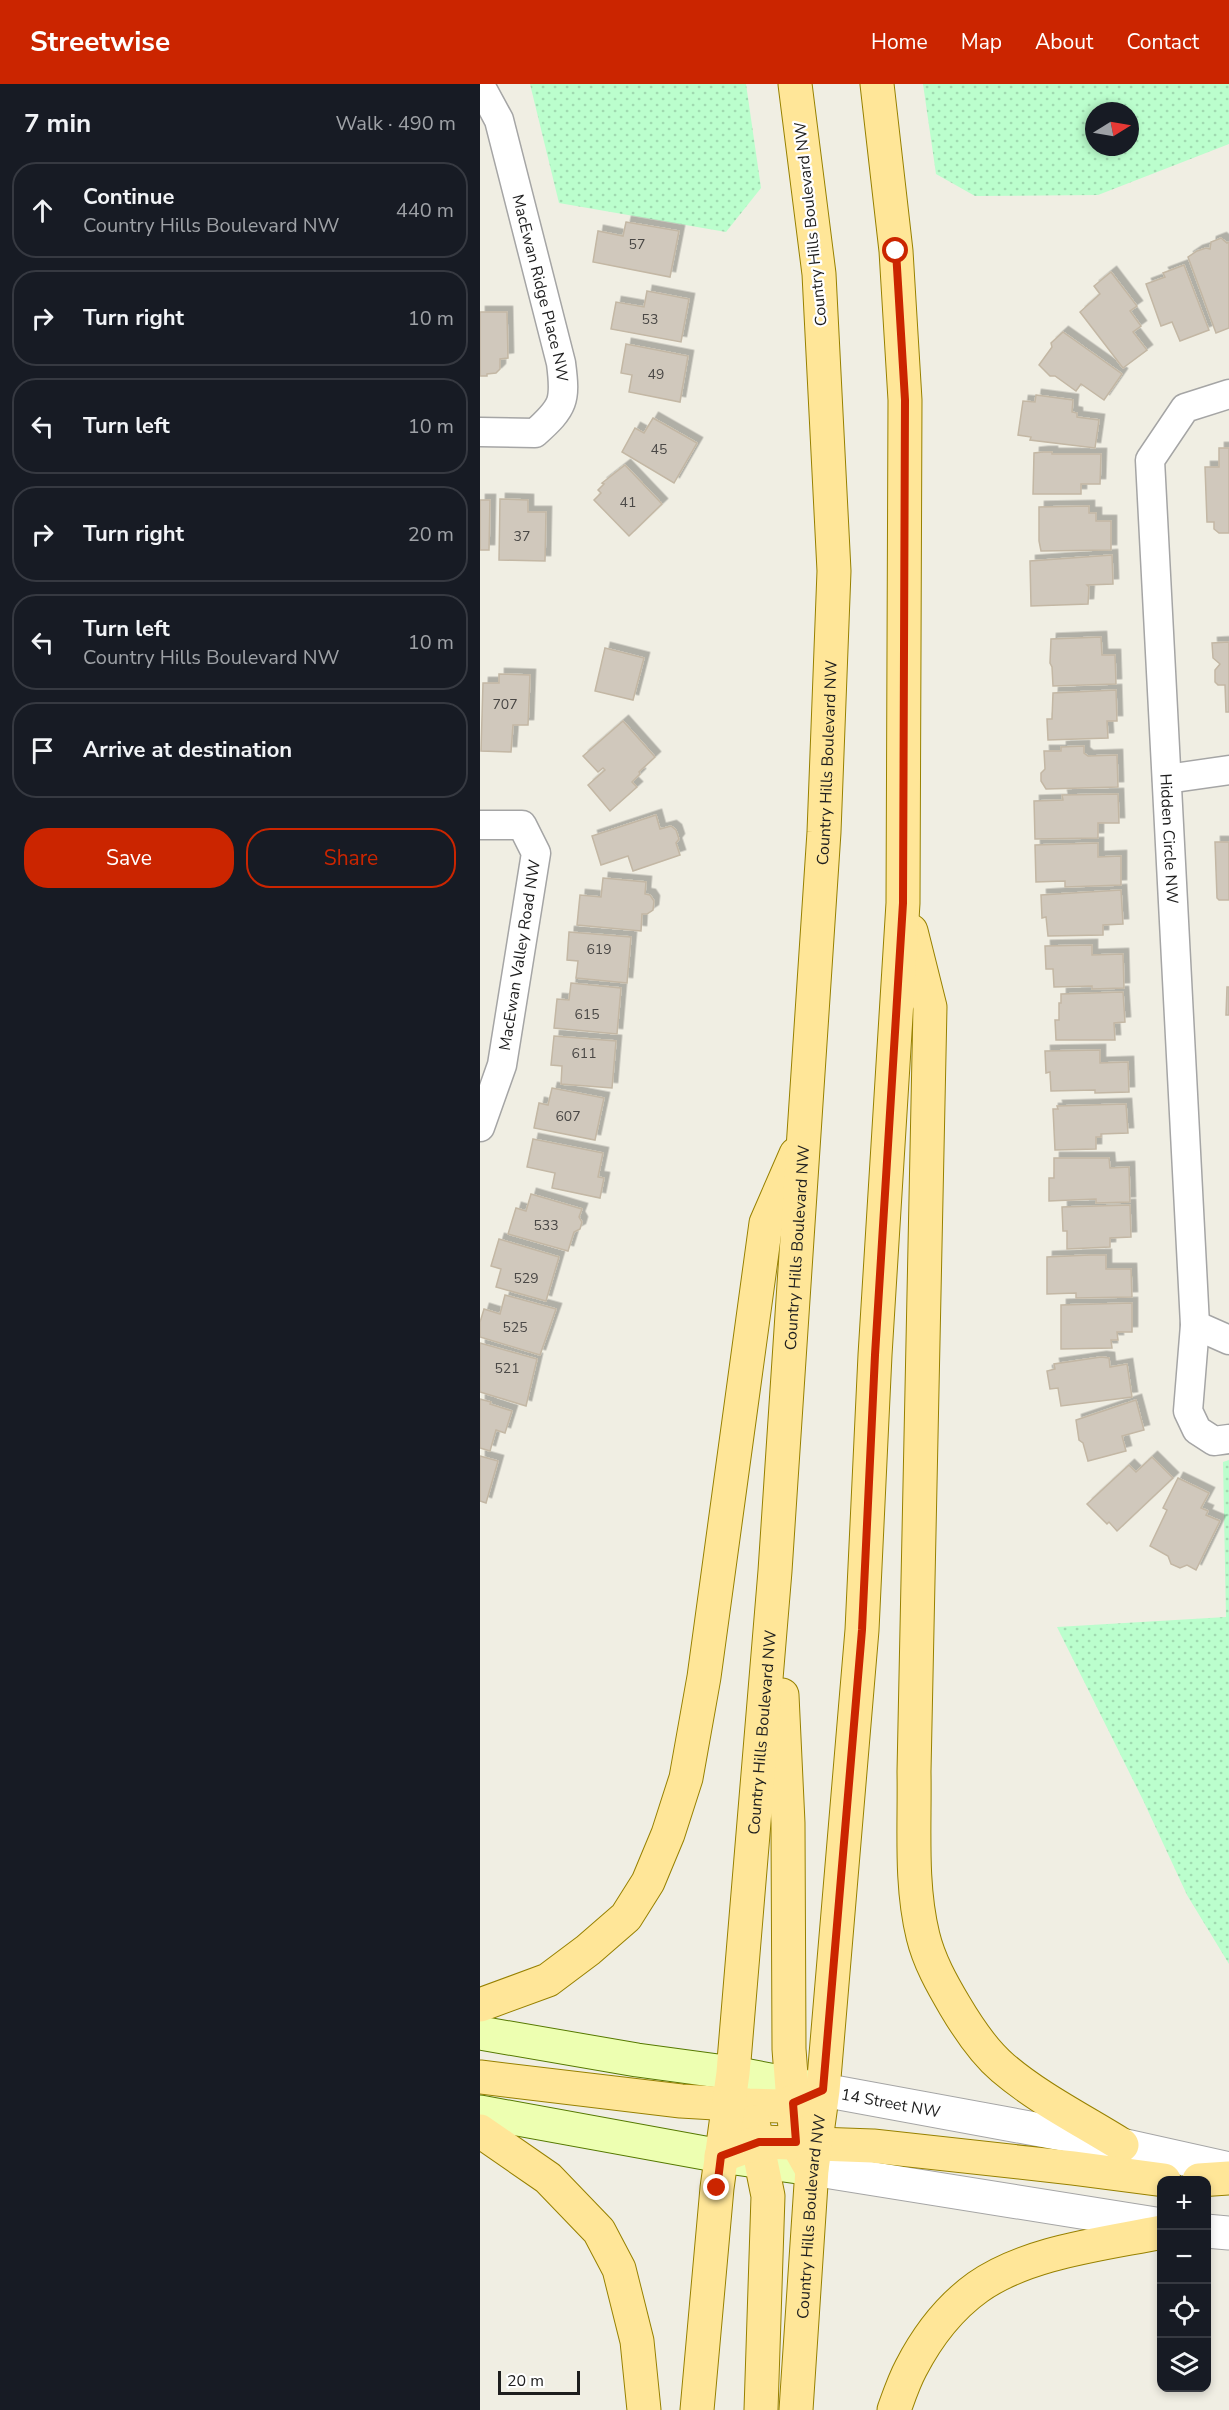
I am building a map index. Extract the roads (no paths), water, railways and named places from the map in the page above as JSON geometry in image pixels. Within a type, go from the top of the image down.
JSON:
[{"type":"main road","name":"Country Hills Boulevard NW","points":[[696,2410],[721,2156],[737,2094],[775,1570],[824,832],[834,571],[819,274],[795,84]]},
{"type":"main road","name":"Country Hills Boulevard NW","points":[[796,2410],[808,2151],[803,2092],[862,1630],[875,1355],[903,903],[905,400],[896,251],[877,84]]},
{"type":"main road","points":[[903,903],[930,1007],[914,1772],[915,1894],[923,1938],[938,1976],[982,2047],[1002,2067],[1031,2089],[1122,2145]]},
{"type":"main road","points":[[480,2005],[548,1980],[626,1917],[648,1882],[668,1834],[686,1778],[704,1677],[766,1223],[805,1133]]},
{"type":"main road","points":[[775,1570],[789,1823],[789,2049],[803,2092]]},
{"type":"main road","name":"14 Street NW","points":[[480,2033],[637,2060],[737,2094],[803,2092]]},
{"type":"main road","points":[[480,2077],[681,2101],[737,2094],[760,2152],[768,2196],[761,2410]]},
{"type":"main road","points":[[480,2112],[721,2156],[808,2151],[944,2154],[1157,2180]]},
{"type":"main road","points":[[480,2131],[548,2178],[599,2230],[619,2269],[637,2341],[644,2410]]},
{"type":"main road","points":[[1211,2180],[1229,2178]]},
{"type":"main road","points":[[894,2410],[910,2369],[926,2343],[957,2305],[979,2286],[1029,2262],[1090,2246],[1157,2233]]},
{"type":"street","name":"MacEwan Ridge Place NW","points":[[480,85],[499,120],[561,363],[564,390],[556,415],[535,433],[480,432]]},
{"type":"street","name":"Hidden Circle NW","points":[[1229,394],[1185,408],[1150,460],[1195,1325],[1188,1411],[1197,1430],[1214,1441],[1229,1439]]},
{"type":"street","points":[[1167,779],[1229,770]]},
{"type":"street","name":"MacEwan Valley Road NW","points":[[480,825],[522,825],[536,853],[502,1065],[480,1127]]},
{"type":"street","points":[[1195,1325],[1229,1340]]},
{"type":"street","name":"14 Street NW","points":[[803,2092],[1122,2145],[1229,2169]]},
{"type":"street","points":[[808,2151],[1157,2224]]},
{"type":"street","points":[[1211,2231],[1229,2233]]}]
